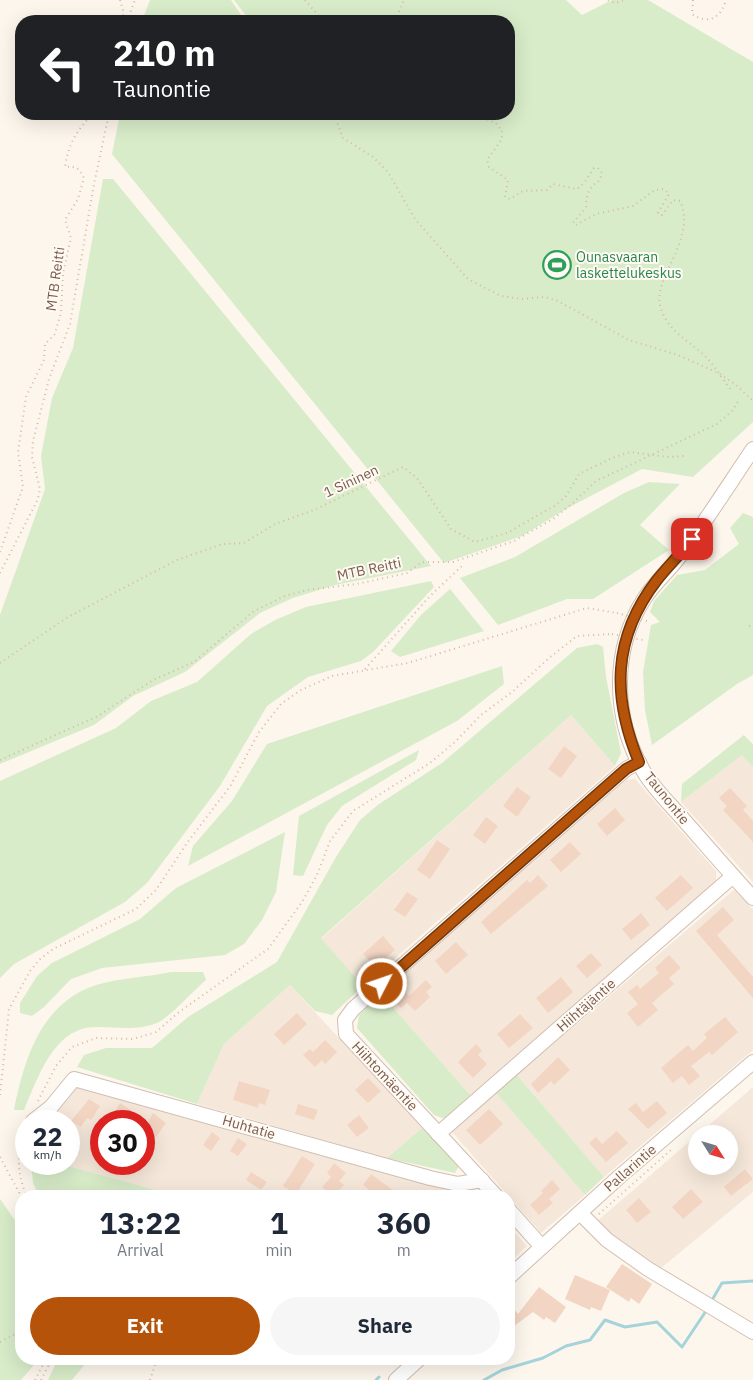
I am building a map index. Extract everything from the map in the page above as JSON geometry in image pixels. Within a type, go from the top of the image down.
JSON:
[{"type":"street","name":"Taunontie","points":[[753,449],[681,554],[657,580],[631,623],[620,665],[620,691],[627,730],[639,762],[661,794],[753,898]]},
{"type":"street","name":"Hiihtomäentie","points":[[491,1190],[346,1034],[345,1020],[353,1009],[626,769],[639,762]]},
{"type":"street","name":"Hiihtäjäntie","points":[[438,1134],[733,876]]},
{"type":"street","name":"Pallarintie","points":[[515,1278],[542,1247],[584,1217],[753,1062]]},
{"type":"street","name":"Huhtatie","points":[[46,1110],[74,1079],[430,1178],[458,1184],[482,1180]]},
{"type":"street","points":[[515,1217],[542,1247]]},
{"type":"street","points":[[584,1217],[607,1240],[648,1269],[753,1332]]},
{"type":"street","points":[[396,1380],[412,1365]]},
{"type":"path","points":[[120,0],[122,15]]},
{"type":"path","points":[[129,15],[135,0]]},
{"type":"path","points":[[305,0],[318,15]]},
{"type":"path","points":[[398,15],[404,0]]},
{"type":"path","points":[[608,0],[615,4],[624,0]]},
{"type":"path","points":[[693,0],[692,14],[700,20],[708,20],[717,17],[726,0]]},
{"type":"path","name":"MTB Reitti","points":[[0,552],[23,487],[18,452],[26,397],[44,360],[46,344],[54,334],[61,312],[63,273],[71,238],[65,220],[78,198],[84,178],[80,170],[75,166],[65,167],[66,158],[76,131],[87,120]]},
{"type":"path","points":[[0,573],[38,499],[40,489],[32,457],[33,441],[49,379],[70,324],[94,184],[108,120]]},
{"type":"path","points":[[336,120],[343,138],[373,157],[388,172],[416,219],[468,280],[501,296],[521,299],[545,297],[558,301],[629,340],[678,354],[718,373],[735,384],[753,401]]},
{"type":"path","points":[[488,120],[496,123],[502,131],[502,140],[488,160],[489,167],[508,180],[504,197],[510,200],[523,191],[547,190],[553,184],[576,189],[584,183],[594,168],[598,168],[602,173],[600,180],[594,184],[586,196],[586,207],[573,223],[576,225],[596,214],[633,206],[656,190],[664,189],[669,194],[659,209],[658,214],[662,216],[673,200],[680,202],[684,209],[681,243],[661,290],[660,307],[668,324],[704,356],[731,390]]},
{"type":"path","name":"MTB Reitti","points":[[0,760],[98,716],[153,680],[194,662],[254,611],[285,596],[307,590],[357,584],[406,573],[422,562],[453,562],[514,541],[553,519],[596,481],[649,454],[689,438],[717,424],[732,411],[739,400]]},
{"type":"path","name":"1 Sininen","points":[[0,663],[68,617],[177,560],[223,544],[244,543],[275,524],[314,510],[403,467],[418,478],[451,529],[475,542],[507,533],[556,505],[566,496],[579,474],[630,452],[668,457],[684,456]]},
{"type":"path","points":[[364,670],[430,596],[463,565]]},
{"type":"path","points":[[0,1095],[10,1009],[39,960],[54,949],[136,909],[156,890],[192,836],[232,785],[259,732],[280,704],[300,690],[332,676],[408,663],[587,608],[617,613],[650,622]]},
{"type":"path","points":[[749,626],[753,625]]},
{"type":"path","points":[[38,1101],[56,1066],[72,1046],[96,1038],[133,1039],[156,1032],[179,1012],[268,949],[302,902],[317,875],[330,841],[354,811],[430,763],[456,741],[481,715],[512,692],[549,658],[577,636],[612,634],[643,640]]},
{"type":"path","points":[[584,1217],[675,1146]]},
{"type":"path","points":[[0,1157],[18,1190]]},
{"type":"path","points":[[20,1175],[25,1190]]},
{"type":"path","points":[[0,1342],[15,1334]]},
{"type":"path","points":[[35,1380],[43,1365]]},
{"type":"path","points":[[41,1380],[49,1365]]},
{"type":"path","points":[[150,1380],[154,1365]]},
{"type":"shaded area","points":[[571,715],[615,766],[363,986],[321,939]]},
{"type":"shaded area","points":[[742,755],[753,767],[753,882],[681,802]]},
{"type":"shaded area","points":[[635,779],[716,871],[716,881],[472,1097],[381,994],[626,780]]},
{"type":"shaded area","points":[[735,889],[753,910],[753,1050],[604,1177],[517,1075]]},
{"type":"shaded area","points":[[290,985],[422,1128],[387,1158],[197,1104],[224,1044]]},
{"type":"shaded area","points":[[75,1083],[454,1189],[466,1190],[156,1190],[101,1175],[155,1175],[155,1110],[90,1110],[90,1172],[80,1169],[80,1110],[58,1110]]},
{"type":"shaded area","points":[[753,1087],[753,1192],[661,1268],[595,1223],[688,1143],[688,1175],[738,1175],[738,1125],[709,1125]]},
{"type":"shaded area","points":[[496,1093],[585,1195],[541,1233],[515,1203],[515,1190],[503,1190],[452,1132]]},
{"type":"shaded area","points":[[515,1233],[527,1246],[515,1257]]},
{"type":"green space","points":[[150,0],[231,0],[241,15],[144,15]]},
{"type":"green space","name":"Ounasvaaran laskettelukeskus","points":[[234,0],[566,0],[582,15],[612,0],[648,0],[753,62],[753,422],[693,477],[642,469],[566,509],[522,536],[444,563],[112,154],[119,120],[515,120],[515,15],[245,15]]},
{"type":"green space","points":[[103,179],[113,179],[431,566],[335,585],[293,598],[260,613],[185,672],[133,696],[94,725],[0,764],[0,615],[45,489],[41,456],[52,398],[73,348]]},
{"type":"green space","points":[[649,482],[680,484],[640,525],[669,550],[593,599],[567,599],[498,625],[460,578],[515,557],[624,493]]},
{"type":"green space","points":[[743,513],[753,517],[753,675],[737,684],[652,745],[645,710],[643,672],[651,625],[660,622],[650,612],[654,601],[677,575],[705,570],[739,544],[730,528]]},
{"type":"green space","points":[[431,581],[434,587],[373,652],[361,661],[308,677],[267,706],[220,786],[147,883],[125,902],[14,964],[0,978],[0,781],[116,728],[151,701],[197,682],[251,634],[275,620],[306,607]]},
{"type":"green space","points":[[450,589],[484,631],[400,657],[391,651],[421,615]]},
{"type":"green space","points":[[597,644],[603,647],[606,677],[621,753],[615,766],[571,715],[321,938],[363,986],[332,1015],[315,1011],[290,985],[224,1044],[197,1104],[77,1067],[84,1055],[106,1048],[152,1048],[188,1017],[277,962],[336,857],[360,820],[379,804],[442,763],[577,648]]},
{"type":"green space","points":[[502,666],[504,684],[457,721],[188,866],[193,846],[232,801],[267,744]]},
{"type":"green space","points":[[744,735],[753,744],[753,767],[742,755],[681,802],[682,784]]},
{"type":"green space","points":[[419,750],[416,760],[342,806],[327,825],[303,876],[293,875],[299,816]]},
{"type":"green space","points":[[285,832],[276,892],[262,920],[244,944],[225,955],[102,968],[71,979],[44,1007],[32,1016],[20,1013],[20,1003],[37,976],[52,963],[140,919],[176,888]]},
{"type":"green space","points":[[171,972],[203,972],[206,980],[157,1023],[135,1028],[97,1027],[82,1029],[69,1035],[59,1044],[42,1069],[24,1110],[14,1110],[23,1071],[38,1035],[49,1019],[61,1005],[77,993],[96,985]]},
{"type":"green space","points":[[381,994],[472,1097],[445,1119],[434,1115],[357,1028],[359,1015]]},
{"type":"green space","points":[[517,1075],[604,1177],[585,1195],[496,1093]]},
{"type":"green space","points":[[422,1128],[459,1166],[455,1173],[387,1158]]},
{"type":"green space","points":[[80,1169],[90,1172],[90,1175],[101,1175],[156,1190],[36,1190],[32,1175],[80,1175]]},
{"type":"green space","points":[[0,1199],[15,1220],[15,1365],[34,1365],[21,1380],[0,1380]]},
{"type":"green space","points":[[55,1365],[84,1365],[72,1380],[48,1380]]},
{"type":"building","points":[[564,746],[577,756],[561,778],[548,769]]},
{"type":"building","points":[[517,787],[531,797],[517,817],[503,806]]},
{"type":"building","points":[[730,788],[747,806],[743,810],[753,821],[753,842],[723,810],[727,806],[719,798]]},
{"type":"building","points":[[615,808],[625,820],[607,836],[597,824]]},
{"type":"building","points":[[486,817],[498,826],[485,844],[473,835]]},
{"type":"building","points":[[437,840],[450,849],[430,879],[417,870]]},
{"type":"building","points":[[570,842],[581,854],[561,872],[550,860]]},
{"type":"building","points":[[538,875],[548,886],[491,934],[481,922],[527,880],[530,883]]},
{"type":"building","points":[[681,875],[693,888],[667,911],[655,898]]},
{"type":"building","points":[[407,892],[418,899],[405,917],[394,910]]},
{"type":"building","points":[[723,907],[734,920],[717,935],[753,977],[753,998],[696,931]]},
{"type":"building","points":[[641,913],[650,925],[631,940],[622,929]]},
{"type":"building","points":[[383,936],[395,950],[375,967],[363,954]]},
{"type":"building","points":[[456,942],[468,955],[446,974],[435,961]]},
{"type":"building","points":[[591,953],[602,965],[587,978],[576,966]]},
{"type":"building","points":[[669,955],[681,968],[669,978],[674,984],[652,1003],[658,1010],[638,1027],[627,1013],[638,1004],[628,992],[637,985],[640,989],[659,973],[655,968]]},
{"type":"building","points":[[561,977],[573,992],[548,1013],[536,998]]},
{"type":"building","points":[[426,980],[432,987],[426,992],[430,997],[415,1011],[407,1003],[401,1008],[392,999],[402,989],[409,996]]},
{"type":"building","points":[[297,1013],[307,1024],[284,1045],[274,1034]]},
{"type":"building","points":[[520,1014],[533,1028],[509,1048],[497,1034]]},
{"type":"building","points":[[725,1017],[738,1032],[712,1055],[709,1052],[691,1066],[700,1076],[689,1085],[682,1076],[673,1083],[661,1068],[688,1045],[693,1051],[707,1038],[704,1034]]},
{"type":"building","points":[[325,1040],[337,1052],[325,1064],[322,1060],[315,1067],[303,1055],[310,1049],[313,1052]]},
{"type":"building","points":[[476,1044],[482,1051],[478,1055],[487,1064],[473,1078],[458,1062]]},
{"type":"building","points":[[558,1057],[570,1070],[554,1085],[551,1081],[538,1093],[531,1084]]},
{"type":"building","points":[[368,1078],[381,1091],[368,1103],[355,1090]]},
{"type":"building","points":[[239,1081],[270,1090],[265,1105],[259,1103],[258,1108],[233,1100]]},
{"type":"building","points":[[89,1099],[100,1106],[97,1110],[90,1110],[90,1120],[87,1118],[81,1127],[80,1110]]},
{"type":"building","points":[[657,1101],[667,1113],[648,1129],[628,1109],[636,1103],[643,1112]]},
{"type":"building","points":[[120,1103],[130,1110],[116,1110]]},
{"type":"building","points":[[298,1104],[318,1110],[314,1120],[295,1114]]},
{"type":"building","points":[[489,1109],[503,1124],[480,1145],[466,1130]]},
{"type":"building","points":[[155,1115],[166,1123],[155,1136]]},
{"type":"building","points":[[359,1115],[369,1128],[357,1137],[347,1125]]},
{"type":"building","points":[[617,1131],[628,1143],[606,1162],[589,1143],[596,1137],[602,1144]]},
{"type":"building","points":[[212,1132],[220,1138],[211,1151],[203,1145]]},
{"type":"building","points":[[238,1138],[247,1144],[238,1156],[230,1151]]},
{"type":"building","points":[[302,1156],[315,1164],[299,1190],[290,1190],[283,1186]]},
{"type":"building","points":[[334,1163],[346,1173],[339,1181],[344,1185],[339,1190],[326,1190],[322,1187],[331,1177],[327,1173]]},
{"type":"building","points":[[745,1169],[753,1179],[731,1196],[724,1187]]},
{"type":"building","points":[[251,1172],[267,1182],[261,1190],[246,1180]]},
{"type":"building","points":[[371,1174],[393,1190],[369,1190],[363,1185]]},
{"type":"building","points":[[552,1180],[560,1189],[549,1199],[553,1203],[539,1215],[530,1205],[543,1193],[541,1191]]},
{"type":"building","points":[[691,1189],[703,1202],[683,1219],[672,1207]]},
{"type":"building","points":[[639,1198],[651,1212],[637,1223],[626,1210]]},
{"type":"building","points":[[622,1264],[652,1284],[639,1304],[631,1298],[629,1302],[606,1287]]},
{"type":"building","points":[[575,1275],[610,1290],[601,1311],[591,1307],[590,1310],[565,1299]]},
{"type":"building","points":[[539,1287],[566,1307],[555,1323],[546,1317],[544,1320],[533,1312],[515,1325],[515,1310],[518,1314]]},
{"type":"waterway","points":[[712,1300],[722,1283],[753,1281]]},
{"type":"waterway","points":[[484,1380],[502,1370],[543,1358],[566,1346],[590,1340],[605,1320],[625,1327],[657,1322],[682,1347],[706,1311]]},
{"type":"waterway","points":[[376,1380],[379,1377]]},
{"type":"place","name":"Ounasvaaran laskettelukeskus","points":[[557,265]]},
{"type":"route","points":[[382,984],[626,769],[639,762],[629,738],[623,715],[620,691],[620,665],[624,646],[631,623],[643,600],[657,580],[692,539]]}]
